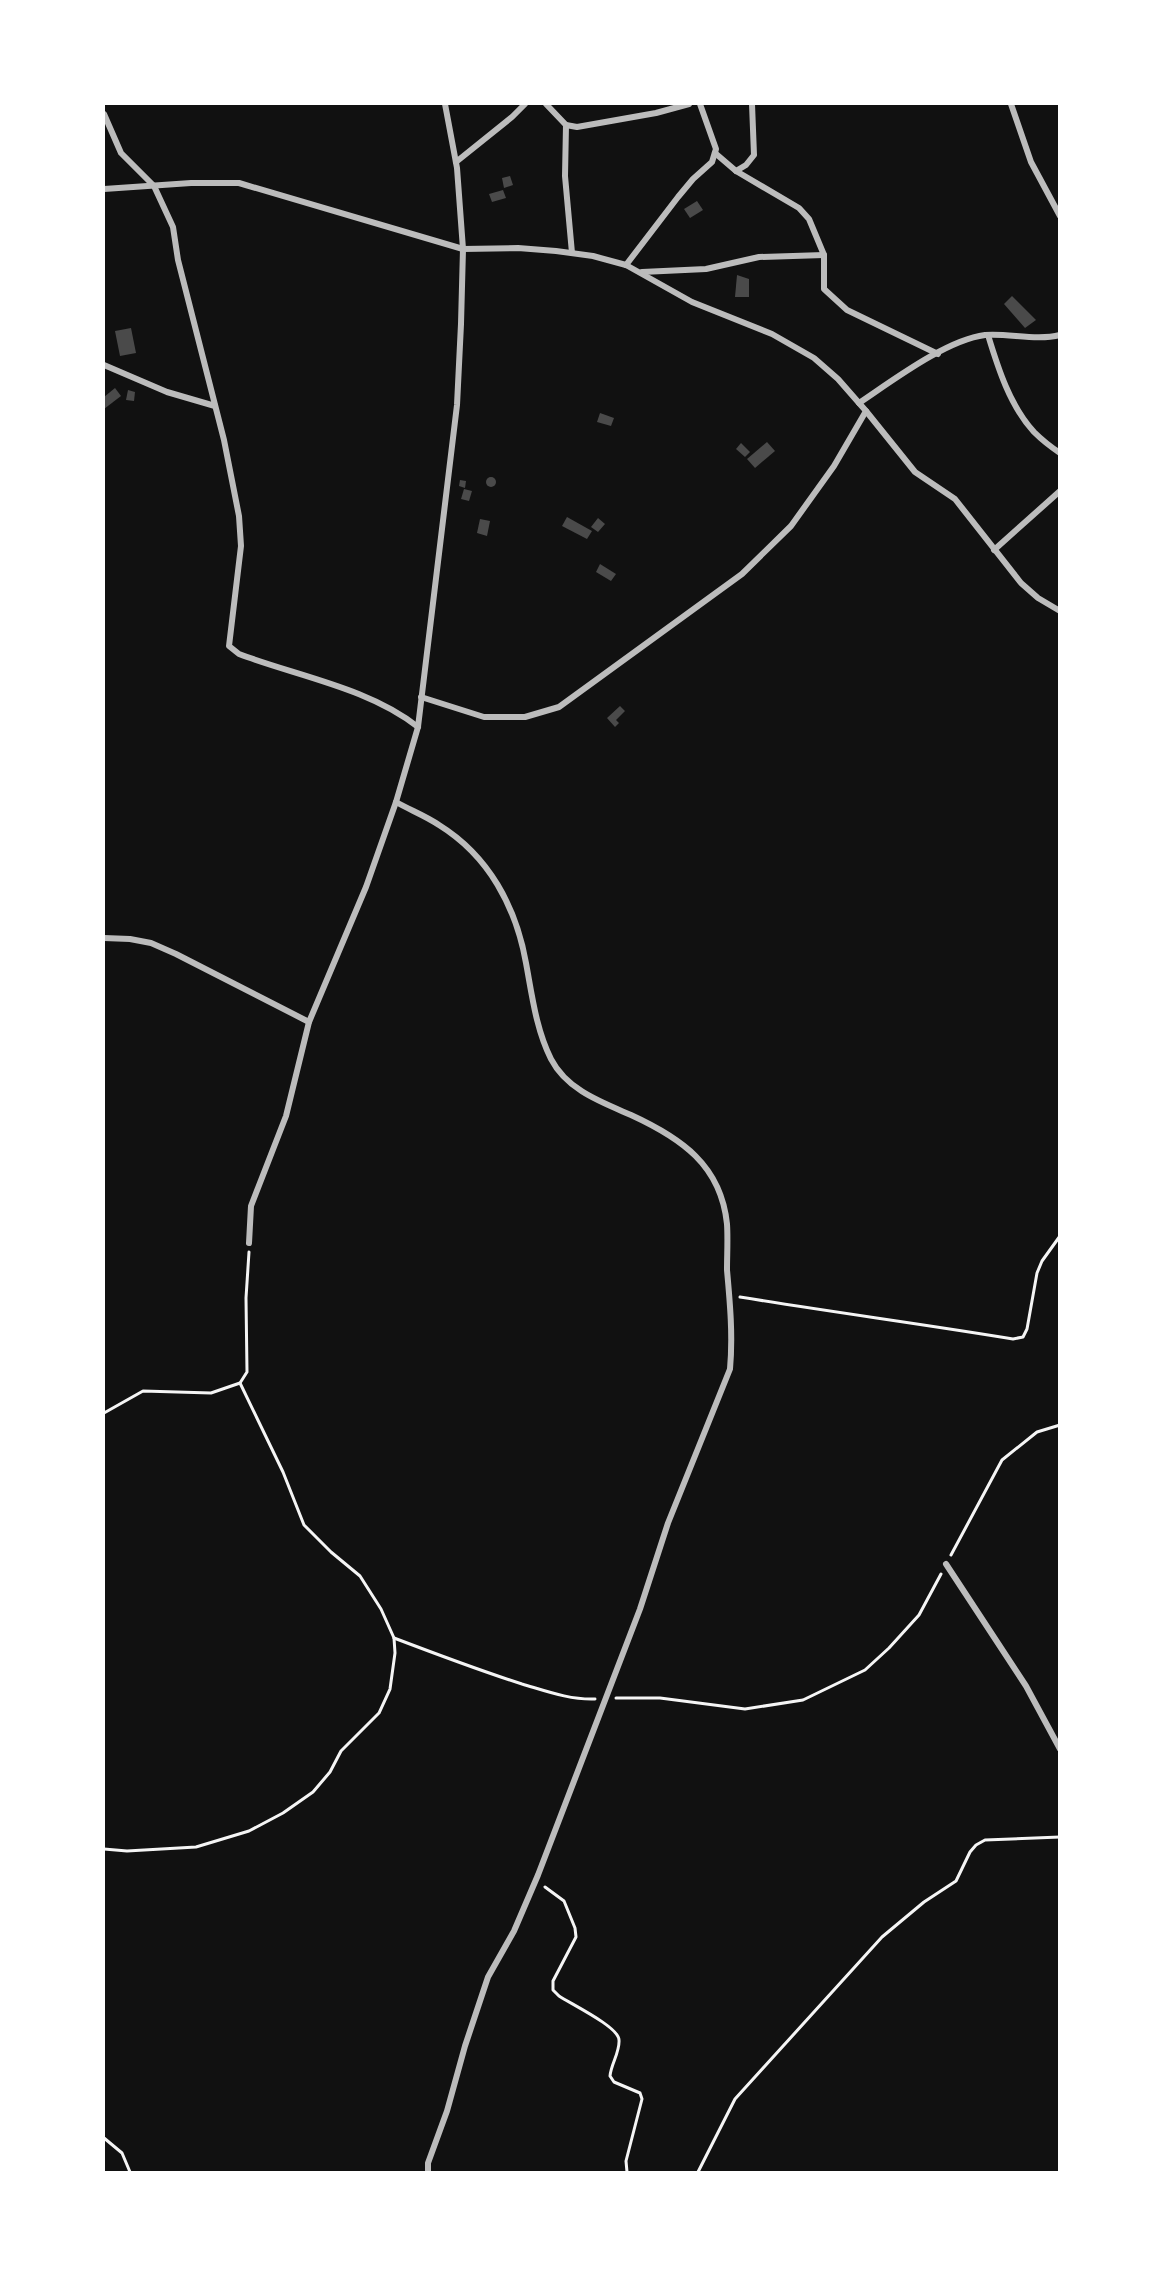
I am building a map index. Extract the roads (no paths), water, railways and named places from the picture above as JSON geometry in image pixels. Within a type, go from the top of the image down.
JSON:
[{"type":"street","points":[[249,1243],[251,1206],[286,1116],[309,1022],[366,887],[396,802],[418,727],[457,405],[463,249],[456,162],[445,104]]},
{"type":"street","points":[[456,162],[525,104]]},
{"type":"street","points":[[546,104],[566,125],[578,127],[656,113],[689,104]]},
{"type":"street","points":[[626,265],[693,179],[712,162],[716,149],[700,104]]},
{"type":"street","points":[[736,171],[746,165],[754,155],[752,104]]},
{"type":"street","points":[[1011,104],[1031,162],[1059,216]]},
{"type":"street","points":[[104,114],[121,153],[154,186],[173,227],[178,260],[192,308],[239,516],[241,546],[229,646],[239,654],[374,701],[400,713],[418,727]]},
{"type":"street","points":[[566,125],[565,176],[572,253]]},
{"type":"street","points":[[715,153],[736,171],[799,208],[809,219],[824,255],[824,289],[835,300],[856,315],[938,354]]},
{"type":"street","points":[[104,189],[191,183],[239,183],[463,249],[518,248],[572,253],[626,265],[692,302],[771,334],[814,358],[866,411],[915,472],[955,499],[1021,583],[1038,598],[1059,611]]},
{"type":"street","points":[[641,272],[706,269],[759,257],[824,255]]},
{"type":"street","points":[[859,404],[938,354],[962,342],[988,335],[1059,335]]},
{"type":"street","points":[[988,335],[1006,387],[1018,407],[1034,431],[1059,453]]},
{"type":"street","points":[[104,365],[167,392],[215,406]]},
{"type":"street","points":[[421,697],[484,717],[525,717],[559,706],[742,574],[791,526],[834,466],[866,411]]},
{"type":"street","points":[[994,550],[1059,491]]},
{"type":"street","points":[[396,802],[448,832],[481,859],[501,889],[517,924],[533,1004],[545,1043],[562,1075],[585,1095],[638,1119],[681,1143],[703,1162],[719,1188],[727,1224],[732,1348],[730,1369],[668,1523],[640,1609],[538,1875],[508,1945],[488,1977],[465,2046],[447,2111],[428,2163],[428,2172]]},
{"type":"street","points":[[104,938],[151,943],[309,1022]]},
{"type":"street","points":[[946,1564],[1026,1686],[1059,1749]]}]
